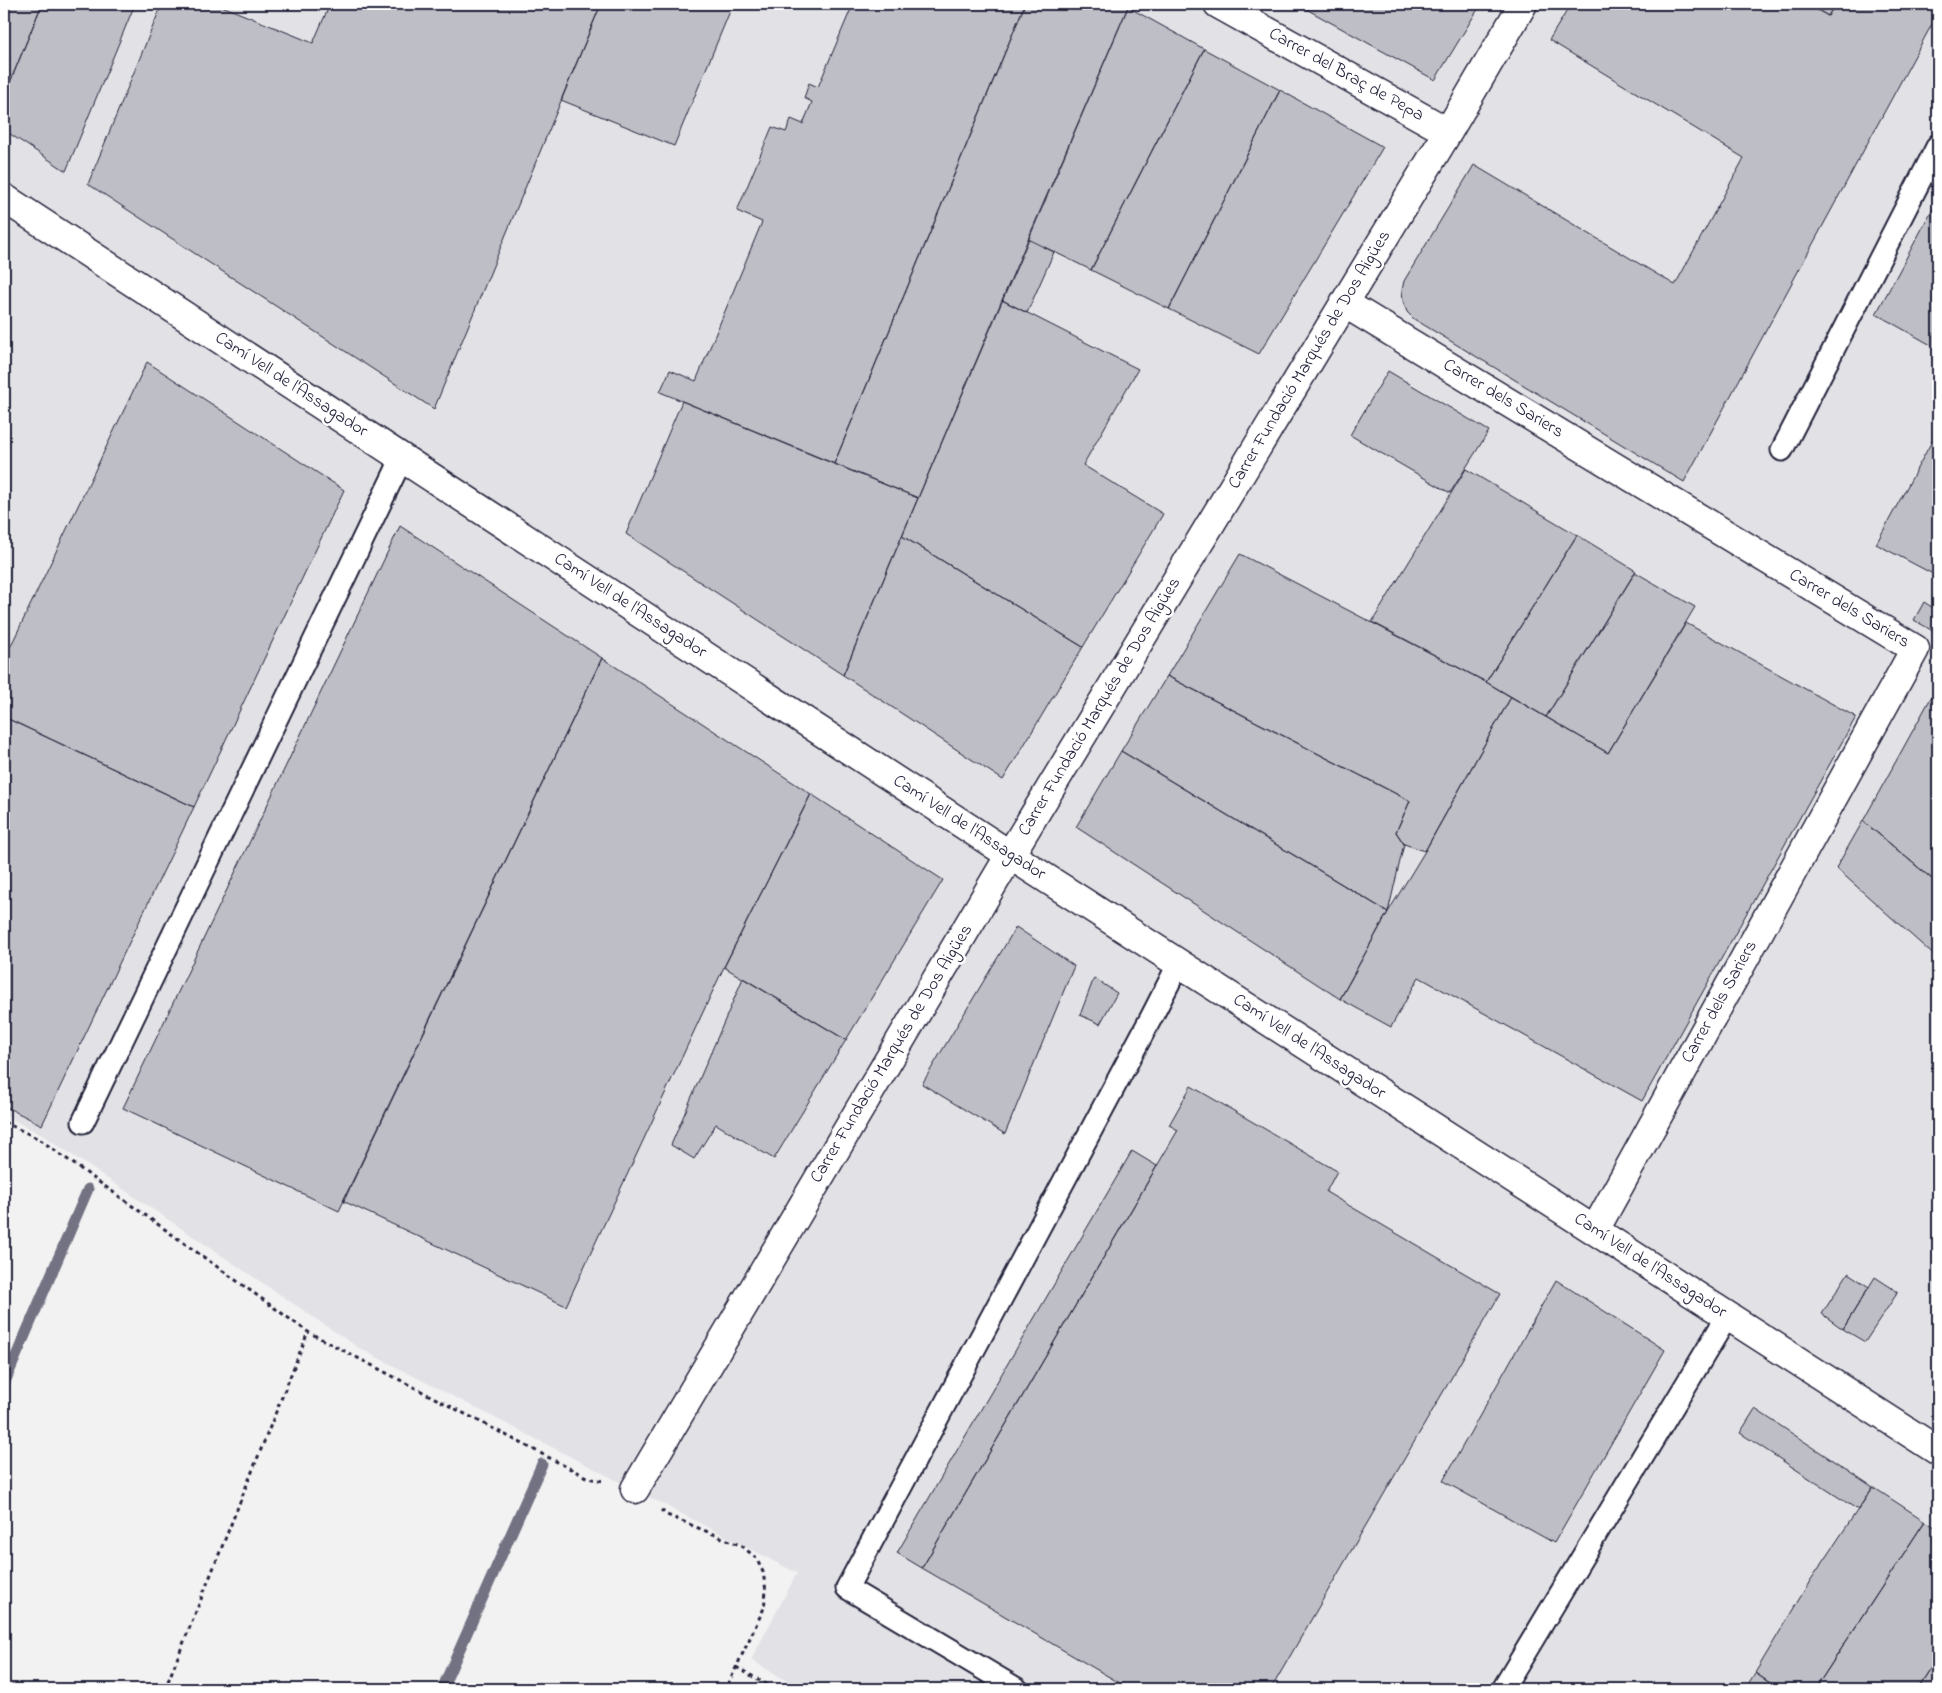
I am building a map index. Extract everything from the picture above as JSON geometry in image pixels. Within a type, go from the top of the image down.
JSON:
[{"type":"street","name":"Carrer del Braç de Pepa","points":[[1218,4],[1448,132]]},
{"type":"street","name":"Carrer Fundació Marqués de Dos Aigües","points":[[635,1489],[1010,855],[1448,132],[1523,4]]},
{"type":"street","name":"Camí Vell de l'Assagador","points":[[4,198],[1010,855],[1938,1451]]},
{"type":"street","name":"Carrer dels Sariers","points":[[1344,303],[1915,649],[1595,1230]]},
{"type":"lane","points":[[1782,450],[1938,145]]},
{"type":"lane","points":[[83,1122],[402,458]]},
{"type":"lane","points":[[1017,1689],[847,1588],[1179,963]]},
{"type":"lane","points":[[1503,1689],[1728,1315]]},
{"type":"path","points":[[4,1122],[39,1139],[308,1332],[588,1478],[635,1489],[667,1515],[742,1546],[756,1558],[760,1565],[766,1591],[764,1608],[726,1689]]},
{"type":"path","points":[[165,1689],[308,1332]]},
{"type":"path","points":[[736,1667],[774,1689]]},
{"type":"shaded area","points":[[4,4],[1938,4],[1938,1689],[801,1689],[751,1660],[797,1573],[359,1348],[44,1136],[4,1115]]},
{"type":"building","points":[[4,4],[42,4],[4,97]]},
{"type":"building","points":[[42,4],[135,4],[66,171],[4,130],[4,97]]},
{"type":"building","points":[[162,4],[217,4],[313,43],[330,4],[601,4],[434,409],[88,184]]},
{"type":"building","points":[[601,4],[733,4],[674,146],[561,100]]},
{"type":"building","points":[[853,4],[1025,4],[834,464],[660,392],[670,370],[696,381],[762,222],[737,211],[772,127],[786,132],[791,119],[803,124],[812,102],[804,98],[809,83],[818,87]]},
{"type":"building","points":[[1025,4],[1122,4],[1128,7],[918,498],[834,464]]},
{"type":"building","points":[[1296,4],[1311,4],[1308,10]]},
{"type":"building","points":[[1311,4],[1481,4],[1435,80],[1308,10]]},
{"type":"building","points":[[1571,4],[1807,4],[1828,16],[1835,4],[1938,4],[1938,13],[1684,482],[1414,319],[1407,312],[1403,301],[1402,290],[1404,281],[1474,165],[1675,285],[1744,158],[1549,40]]},
{"type":"building","points":[[1807,4],[1835,4],[1828,16]]},
{"type":"building","points":[[1128,7],[1204,49],[1091,270],[1028,239]]},
{"type":"building","points":[[1204,49],[1280,90],[1169,309],[1091,270]]},
{"type":"building","points":[[1280,90],[1383,147],[1259,354],[1169,309]]},
{"type":"building","points":[[1938,199],[1938,349],[1876,314]]},
{"type":"building","points":[[1028,239],[1054,252],[1027,313],[1002,300]]},
{"type":"building","points":[[1002,300],[1138,369],[1083,465],[1163,514],[1083,647],[902,536]]},
{"type":"building","points":[[147,362],[344,490],[194,807],[4,717],[4,660]]},
{"type":"building","points":[[1388,371],[1489,431],[1450,493],[1350,435]]},
{"type":"building","points":[[682,401],[918,498],[843,675],[626,534]]},
{"type":"building","points":[[1938,430],[1938,560],[1931,573],[1876,544]]},
{"type":"building","points":[[1466,469],[1577,535],[1486,682],[1372,622]]},
{"type":"building","points":[[400,526],[602,658],[339,1211],[123,1108]]},
{"type":"building","points":[[1577,535],[1636,571],[1546,717],[1486,682]]},
{"type":"building","points":[[902,536],[1083,647],[1003,780],[843,675]]},
{"type":"building","points":[[1240,554],[1486,682],[1511,697],[1425,851],[1404,844],[1396,832],[1410,801],[1167,676]]},
{"type":"building","points":[[1635,572],[1695,607],[1608,753],[1546,717]]},
{"type":"building","points":[[1924,602],[1938,611],[1938,634],[1914,620]]},
{"type":"building","points":[[1686,623],[1856,717],[1642,1101],[1419,977],[1391,1027],[1340,999],[1511,697],[1608,753]]},
{"type":"building","points":[[602,658],[811,794],[724,967],[566,1306],[343,1201]]},
{"type":"building","points":[[1167,676],[1410,801],[1396,832],[1404,844],[1388,912],[1121,751]]},
{"type":"building","points":[[1938,685],[1938,884],[1863,821]]},
{"type":"building","points":[[4,717],[194,807],[42,1125],[4,1106]]},
{"type":"building","points":[[1121,751],[1388,912],[1340,999],[1076,827]]},
{"type":"building","points":[[811,794],[943,880],[846,1040],[724,967]]},
{"type":"building","points":[[1863,821],[1938,884],[1938,959],[1836,868]]},
{"type":"building","points":[[1016,927],[1074,966],[1005,1134],[922,1084]]},
{"type":"building","points":[[743,978],[846,1040],[774,1159],[716,1124],[694,1159],[671,1145]]},
{"type":"building","points":[[1094,978],[1117,993],[1100,1024],[1080,1015]]},
{"type":"building","points":[[1191,1086],[1337,1171],[1326,1192],[1500,1294],[1271,1689],[1130,1689],[922,1568],[1178,1130],[1169,1125]]},
{"type":"building","points":[[1132,1151],[1157,1166],[922,1568],[897,1553]]},
{"type":"building","points":[[1848,1273],[1869,1287],[1843,1329],[1822,1314]]},
{"type":"building","points":[[1875,1277],[1898,1292],[1865,1342],[1843,1329]]},
{"type":"building","points":[[1556,1280],[1665,1350],[1554,1543],[1443,1481]]},
{"type":"building","points":[[1755,1409],[1873,1487],[1858,1510],[1740,1433]]},
{"type":"building","points":[[1873,1487],[1925,1521],[1815,1689],[1779,1689],[1755,1673],[1810,1581]]},
{"type":"building","points":[[1925,1521],[1938,1529],[1938,1658],[1918,1689],[1815,1689]]},
{"type":"building","points":[[1938,1658],[1938,1689],[1918,1689]]},
{"type":"building","points":[[1755,1673],[1779,1689],[1745,1689]]},
{"type":"waterway","points":[[4,1384],[88,1189]]},
{"type":"waterway","points":[[442,1689],[542,1464]]}]
